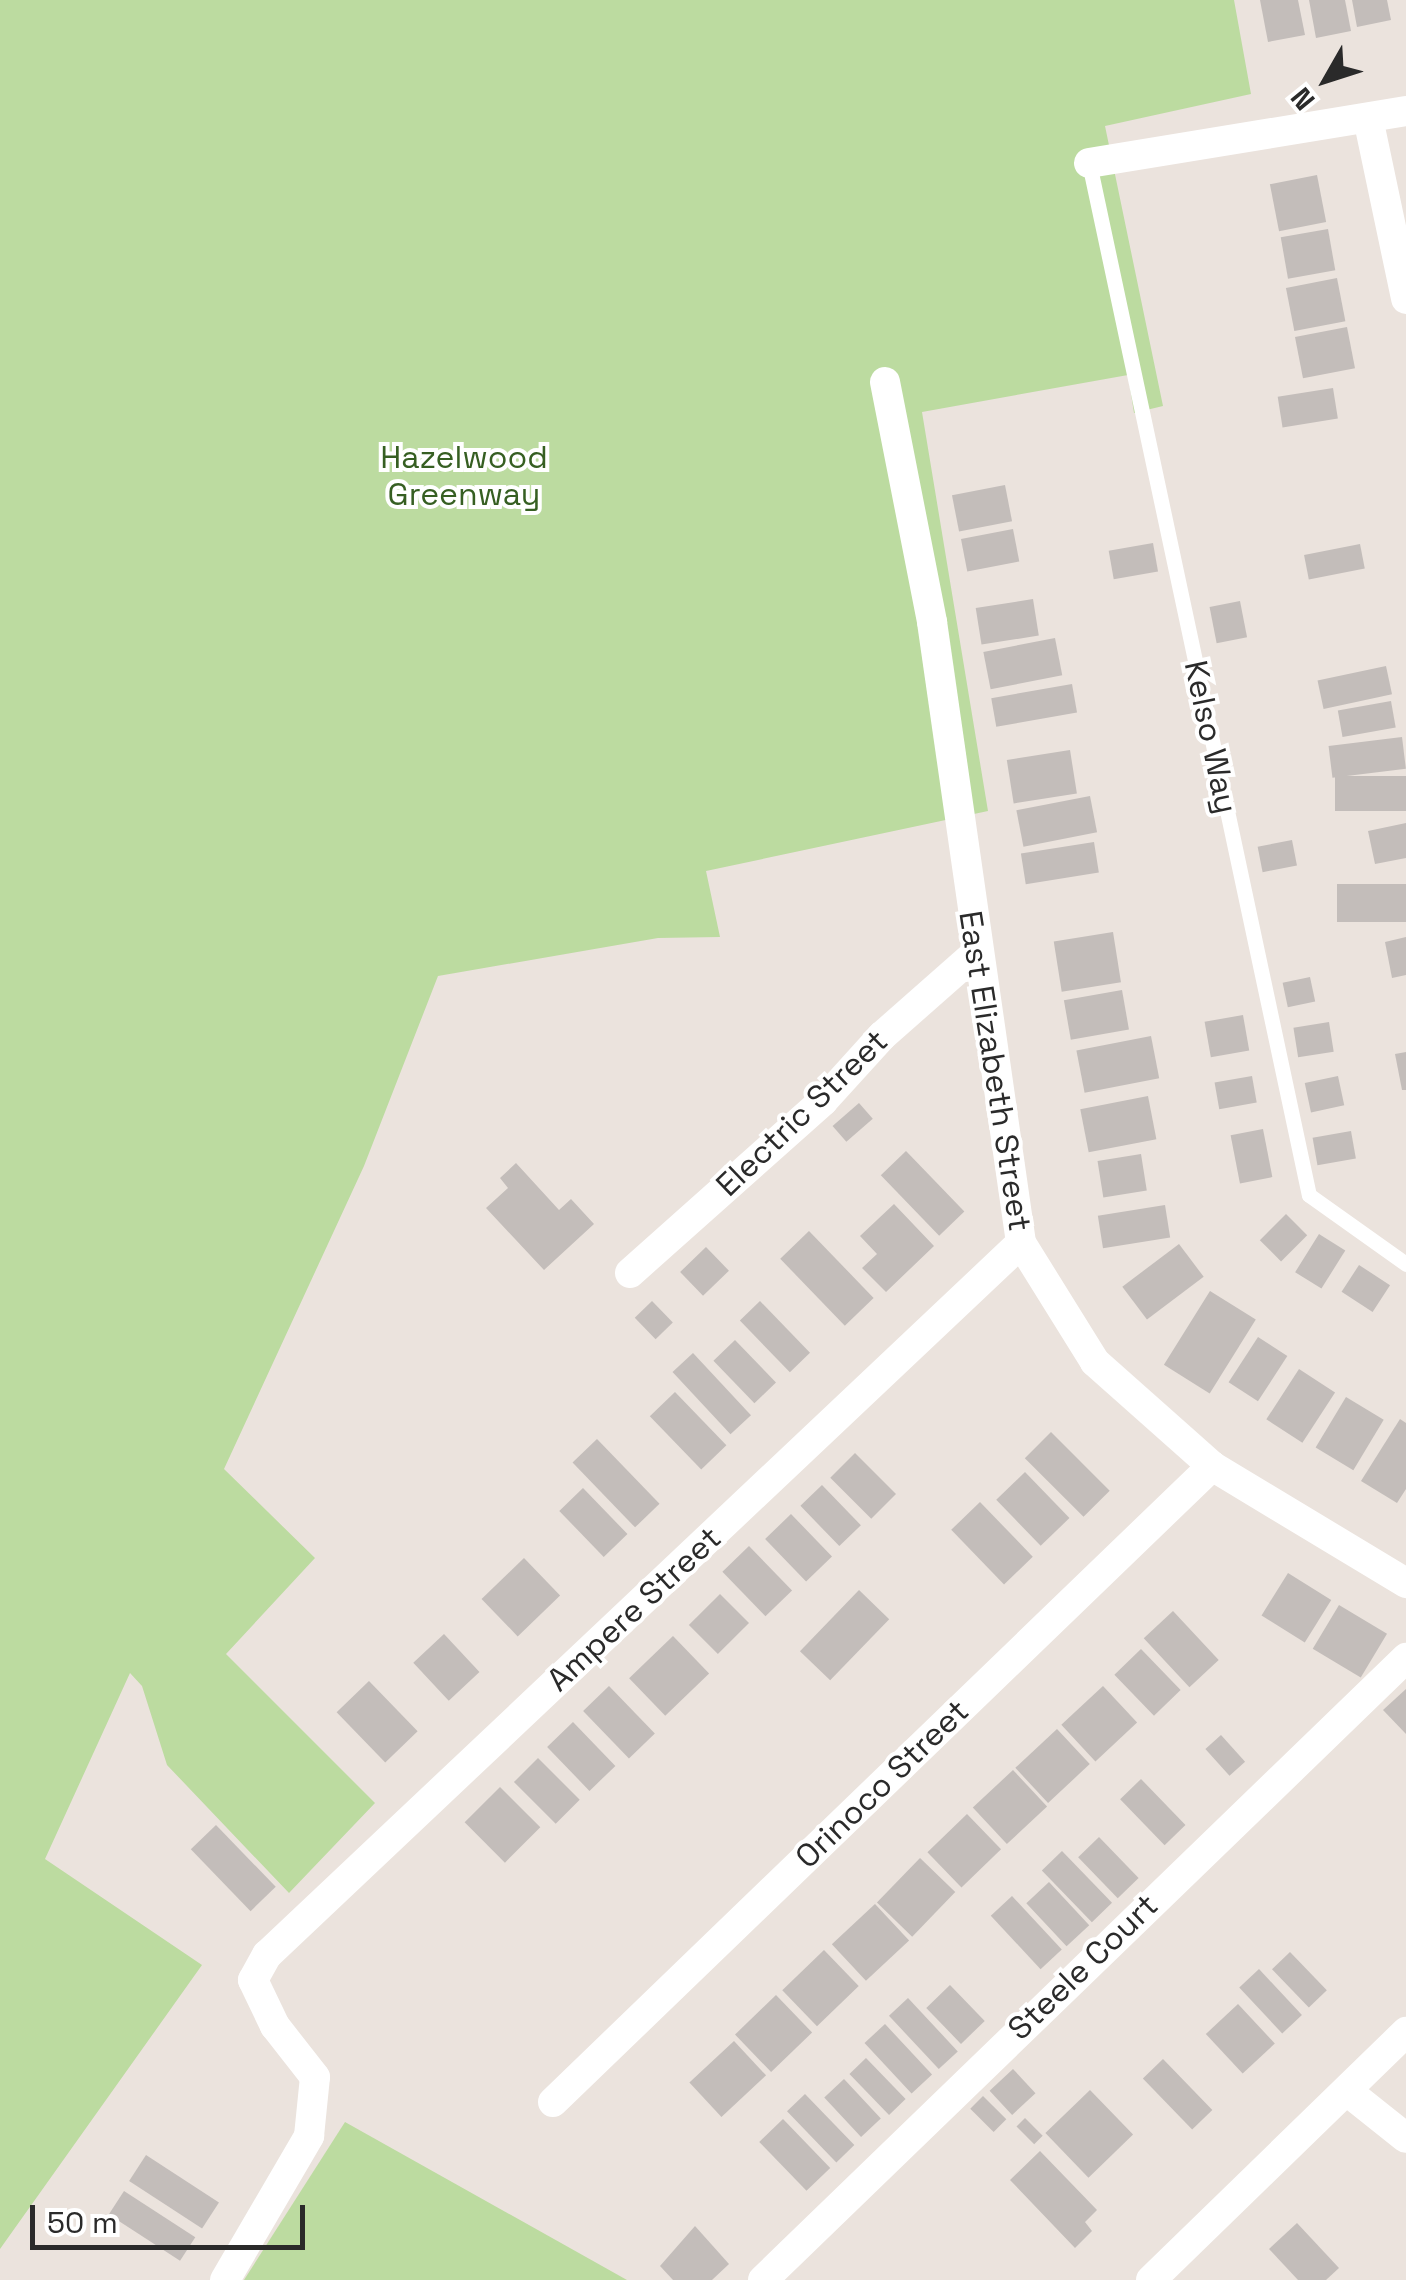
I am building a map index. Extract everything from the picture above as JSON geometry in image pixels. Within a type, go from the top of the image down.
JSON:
[{"type":"street","points":[[1088,163],[1406,111]]},
{"type":"street","points":[[1368,118],[1406,299]]},
{"type":"street","name":"East Elizabeth Street","points":[[886,382],[932,622],[976,954],[1021,1244],[1096,1362],[1212,1466],[1406,1583]]},
{"type":"street","name":"Electric Street","points":[[630,1273],[976,954]]},
{"type":"street","name":"Ampere Street","points":[[226,2280],[309,2136],[315,2077],[275,2026],[253,1980],[267,1955],[1021,1244]]},
{"type":"street","name":"Orinoco Street","points":[[553,2102],[1212,1466]]},
{"type":"street","name":"Steele Court","points":[[763,2280],[1406,1658]]},
{"type":"street","points":[[1152,2280],[1406,2032]]},
{"type":"street","points":[[1347,2091],[1406,2138]]},
{"type":"lane","name":"Kelso Way","points":[[1088,163],[1309,1195],[1406,1264]]},
{"type":"green space","name":"Hazelwood Greenway","points":[[0,0],[1234,0],[1251,94],[1105,126],[1163,406],[1134,413],[1128,375],[922,412],[988,811],[706,871],[720,937],[658,938],[438,976],[364,1166],[224,1469],[315,1558],[226,1654],[375,1803],[289,1893],[167,1765],[142,1686],[130,1673],[45,1859],[202,1965],[0,2249]]},
{"type":"green space","points":[[345,2122],[627,2280],[244,2280]]},
{"type":"building","points":[[1260,0],[1298,0],[1305,35],[1268,42]]},
{"type":"building","points":[[1309,0],[1345,0],[1351,31],[1316,38]]},
{"type":"building","points":[[1352,0],[1387,0],[1391,20],[1357,27]]},
{"type":"building","points":[[1317,175],[1326,222],[1279,231],[1270,184]]},
{"type":"building","points":[[1328,229],[1335,270],[1288,279],[1281,237]]},
{"type":"building","points":[[1337,278],[1345,321],[1294,331],[1286,288]]},
{"type":"building","points":[[1347,327],[1355,368],[1303,378],[1295,337]]},
{"type":"building","points":[[1333,388],[1338,419],[1283,427],[1278,397]]},
{"type":"building","points":[[1005,485],[1012,521],[959,532],[952,495]]},
{"type":"building","points":[[1013,529],[1019,561],[967,572],[961,539]]},
{"type":"building","points":[[1153,543],[1158,572],[1114,579],[1109,551]]},
{"type":"building","points":[[1360,544],[1365,569],[1309,579],[1304,555]]},
{"type":"building","points":[[1033,599],[1039,636],[982,645],[976,608]]},
{"type":"building","points":[[1240,601],[1247,637],[1217,643],[1210,607]]},
{"type":"building","points":[[1055,638],[1062,675],[991,689],[983,652]]},
{"type":"building","points":[[1386,666],[1392,694],[1324,709],[1318,681]]},
{"type":"building","points":[[1072,684],[1077,713],[996,727],[991,698]]},
{"type":"building","points":[[1391,701],[1396,728],[1343,737],[1338,710]]},
{"type":"building","points":[[1402,737],[1406,769],[1332,778],[1329,746]]},
{"type":"building","points":[[1070,750],[1077,793],[1014,803],[1007,760]]},
{"type":"building","points":[[1335,776],[1406,776],[1406,811],[1335,811]]},
{"type":"building","points":[[1090,796],[1097,832],[1023,847],[1016,810]]},
{"type":"building","points":[[1406,823],[1406,858],[1375,864],[1368,831]]},
{"type":"building","points":[[1292,840],[1297,866],[1263,872],[1258,847]]},
{"type":"building","points":[[1094,842],[1099,873],[1026,884],[1021,854]]},
{"type":"building","points":[[1337,884],[1406,884],[1406,922],[1337,922]]},
{"type":"building","points":[[1113,932],[1121,982],[1062,992],[1054,941]]},
{"type":"building","points":[[1406,937],[1406,975],[1392,978],[1385,942]]},
{"type":"building","points":[[1310,977],[1315,1001],[1288,1007],[1283,983]]},
{"type":"building","points":[[1122,990],[1129,1029],[1071,1040],[1064,1000]]},
{"type":"building","points":[[1243,1015],[1249,1050],[1211,1057],[1205,1022]]},
{"type":"building","points":[[1329,1022],[1334,1052],[1298,1057],[1293,1028]]},
{"type":"building","points":[[1151,1036],[1159,1078],[1085,1093],[1076,1051]]},
{"type":"building","points":[[1406,1052],[1406,1090],[1402,1090],[1395,1054]]},
{"type":"building","points":[[1252,1076],[1257,1103],[1219,1109],[1215,1083]]},
{"type":"building","points":[[1338,1076],[1344,1105],[1311,1112],[1305,1083]]},
{"type":"building","points":[[1148,1096],[1156,1139],[1089,1152],[1080,1109]]},
{"type":"building","points":[[859,1103],[873,1119],[846,1142],[833,1126]]},
{"type":"building","points":[[1263,1129],[1272,1177],[1240,1183],[1231,1135]]},
{"type":"building","points":[[1351,1131],[1356,1159],[1317,1165],[1313,1138]]},
{"type":"building","points":[[906,1151],[964,1211],[939,1236],[881,1175]]},
{"type":"building","points":[[1141,1154],[1147,1191],[1103,1197],[1098,1161]]},
{"type":"building","points":[[516,1163],[559,1210],[571,1199],[594,1224],[544,1270],[486,1208],[508,1188],[500,1178]]},
{"type":"building","points":[[894,1204],[934,1246],[886,1292],[862,1268],[877,1254],[860,1236]]},
{"type":"building","points":[[1165,1205],[1170,1238],[1103,1248],[1098,1216]]},
{"type":"building","points":[[1286,1214],[1307,1235],[1281,1261],[1260,1240]]},
{"type":"building","points":[[809,1231],[874,1298],[845,1326],[780,1259]]},
{"type":"building","points":[[1319,1234],[1345,1250],[1321,1289],[1295,1272]]},
{"type":"building","points":[[1179,1244],[1204,1277],[1147,1319],[1122,1287]]},
{"type":"building","points":[[706,1247],[729,1271],[703,1296],[680,1272]]},
{"type":"building","points":[[1359,1265],[1390,1285],[1373,1312],[1342,1292]]},
{"type":"building","points":[[1210,1291],[1256,1320],[1210,1393],[1164,1365]]},
{"type":"building","points":[[652,1301],[673,1323],[656,1339],[635,1318]]},
{"type":"building","points":[[760,1301],[810,1353],[790,1372],[740,1320]]},
{"type":"building","points":[[1258,1337],[1287,1356],[1258,1401],[1229,1382]]},
{"type":"building","points":[[735,1340],[776,1382],[754,1403],[713,1361]]},
{"type":"building","points":[[693,1353],[751,1415],[730,1434],[673,1372]]},
{"type":"building","points":[[1299,1369],[1335,1392],[1302,1443],[1266,1419]]},
{"type":"building","points":[[675,1392],[726,1445],[701,1470],[650,1416]]},
{"type":"building","points":[[1346,1397],[1384,1420],[1353,1470],[1316,1448]]},
{"type":"building","points":[[1400,1419],[1406,1423],[1406,1489],[1397,1503],[1361,1481]]},
{"type":"building","points":[[1051,1432],[1110,1491],[1084,1517],[1025,1458]]},
{"type":"building","points":[[597,1439],[660,1504],[635,1527],[573,1463]]},
{"type":"building","points":[[855,1453],[896,1494],[871,1519],[830,1478]]},
{"type":"building","points":[[1025,1472],[1069,1518],[1041,1546],[996,1500]]},
{"type":"building","points":[[822,1485],[861,1525],[839,1546],[800,1506]]},
{"type":"building","points":[[583,1488],[627,1534],[604,1557],[559,1511]]},
{"type":"building","points":[[980,1502],[1033,1557],[1004,1584],[951,1530]]},
{"type":"building","points":[[791,1514],[832,1556],[806,1581],[765,1539]]},
{"type":"building","points":[[749,1546],[792,1591],[765,1616],[722,1572]]},
{"type":"building","points":[[524,1558],[560,1595],[518,1636],[482,1599]]},
{"type":"building","points":[[1288,1573],[1331,1600],[1305,1642],[1262,1615]]},
{"type":"building","points":[[859,1590],[889,1619],[830,1680],[800,1651]]},
{"type":"building","points":[[720,1594],[749,1623],[718,1654],[689,1625]]},
{"type":"building","points":[[1339,1605],[1387,1634],[1361,1678],[1313,1649]]},
{"type":"building","points":[[1173,1611],[1219,1660],[1189,1687],[1144,1638]]},
{"type":"building","points":[[444,1634],[479,1672],[449,1701],[413,1663]]},
{"type":"building","points":[[673,1636],[709,1673],[665,1716],[629,1678]]},
{"type":"building","points":[[1141,1649],[1181,1690],[1154,1716],[1114,1675]]},
{"type":"building","points":[[369,1681],[418,1731],[385,1763],[337,1712]]},
{"type":"building","points":[[609,1686],[655,1733],[629,1758],[583,1711]]},
{"type":"building","points":[[1103,1686],[1137,1723],[1095,1761],[1061,1725]]},
{"type":"building","points":[[1406,1689],[1406,1734],[1383,1710]]},
{"type":"building","points":[[573,1722],[615,1766],[589,1791],[547,1747]]},
{"type":"building","points":[[1057,1729],[1090,1764],[1048,1803],[1015,1768]]},
{"type":"building","points":[[1221,1735],[1245,1762],[1229,1776],[1205,1749]]},
{"type":"building","points":[[538,1758],[580,1800],[556,1824],[514,1782]]},
{"type":"building","points":[[1013,1770],[1047,1807],[1007,1844],[973,1808]]},
{"type":"building","points":[[1141,1779],[1185,1825],[1165,1845],[1120,1799]]},
{"type":"building","points":[[500,1787],[540,1827],[505,1863],[465,1822]]},
{"type":"building","points":[[967,1814],[1001,1849],[961,1887],[927,1852]]},
{"type":"building","points":[[216,1825],[276,1887],[251,1911],[191,1849]]},
{"type":"building","points":[[1099,1837],[1139,1878],[1118,1898],[1078,1857]]},
{"type":"building","points":[[1062,1851],[1112,1903],[1092,1922],[1042,1870]]},
{"type":"building","points":[[920,1858],[955,1892],[912,1937],[877,1903]]},
{"type":"building","points":[[1049,1882],[1089,1925],[1067,1946],[1026,1903]]},
{"type":"building","points":[[1012,1896],[1062,1949],[1041,1969],[991,1916]]},
{"type":"building","points":[[875,1904],[909,1941],[866,1981],[832,1944]]},
{"type":"building","points":[[824,1950],[859,1986],[817,2026],[782,1990]]},
{"type":"building","points":[[1290,1952],[1327,1990],[1309,2007],[1272,1969]]},
{"type":"building","points":[[1259,1969],[1302,2015],[1282,2033],[1239,1987]]},
{"type":"building","points":[[950,1985],[985,2021],[961,2044],[926,2008]]},
{"type":"building","points":[[776,1995],[812,2032],[771,2072],[735,2035]]},
{"type":"building","points":[[908,1998],[958,2051],[939,2069],[889,2016]]},
{"type":"building","points":[[1238,2004],[1275,2043],[1243,2074],[1206,2034]]},
{"type":"building","points":[[885,2024],[932,2074],[912,2094],[865,2043]]},
{"type":"building","points":[[734,2041],[766,2075],[721,2117],[689,2083]]},
{"type":"building","points":[[866,2058],[906,2099],[889,2115],[849,2074]]},
{"type":"building","points":[[1163,2059],[1212,2110],[1192,2130],[1143,2078]]},
{"type":"building","points":[[1013,2069],[1036,2093],[1012,2115],[990,2091]]},
{"type":"building","points":[[844,2079],[881,2118],[861,2137],[824,2097]]},
{"type":"building","points":[[1090,2090],[1133,2135],[1088,2178],[1045,2133]]},
{"type":"building","points":[[805,2094],[854,2145],[836,2162],[787,2111]]},
{"type":"building","points":[[983,2096],[1006,2119],[994,2132],[970,2109]]},
{"type":"building","points":[[1025,2118],[1043,2136],[1034,2144],[1017,2126]]},
{"type":"building","points":[[783,2119],[830,2168],[806,2191],[759,2142]]},
{"type":"building","points":[[1040,2151],[1097,2210],[1085,2222],[1092,2231],[1075,2248],[1010,2180]]},
{"type":"building","points":[[146,2155],[219,2202],[202,2228],[129,2181]]},
{"type":"building","points":[[124,2191],[195,2237],[180,2261],[109,2214]]},
{"type":"building","points":[[1297,2223],[1339,2268],[1326,2280],[1298,2280],[1269,2249]]},
{"type":"building","points":[[695,2226],[729,2264],[712,2280],[673,2280],[660,2266]]}]
